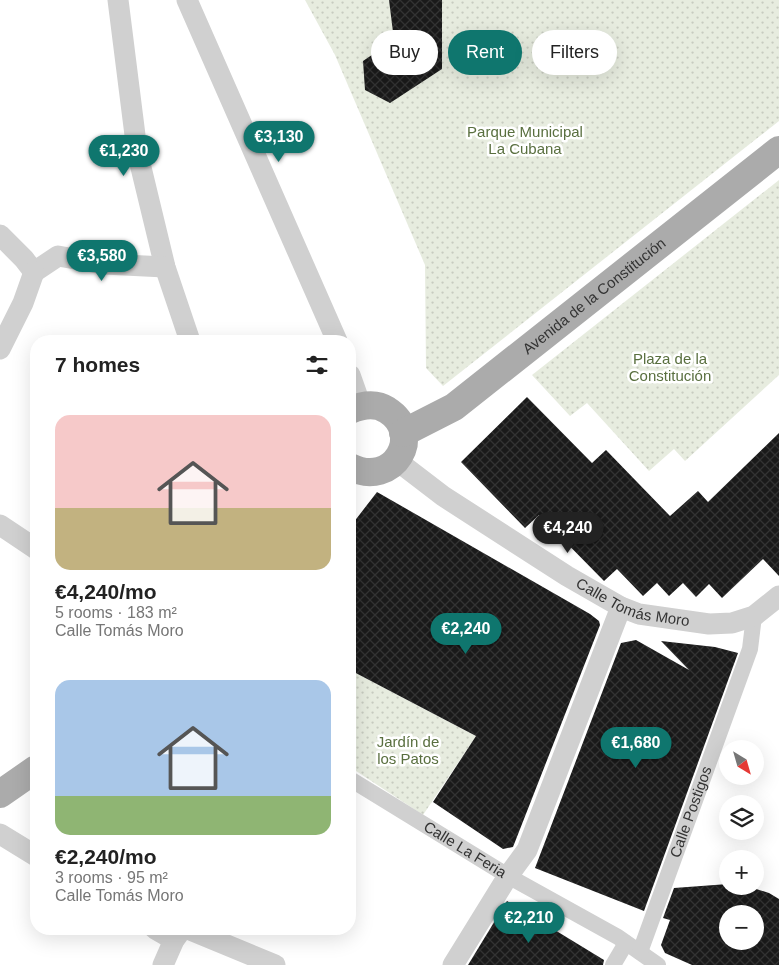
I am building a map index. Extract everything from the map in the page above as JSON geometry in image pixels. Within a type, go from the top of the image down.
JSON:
[{"type":"main road","name":"Avenida de la Constitución","points":[[403,433],[454,406],[779,150]]},
{"type":"main road","points":[[356,408],[372,404],[383,407],[393,413],[400,422],[404,442],[396,460],[383,470],[374,473],[356,473]]},
{"type":"main road","points":[[0,794],[30,773]]},
{"type":"street","points":[[118,0],[137,151],[165,267],[188,335]]},
{"type":"street","points":[[187,0],[334,335]]},
{"type":"street","points":[[0,235],[34,272]]},
{"type":"street","points":[[0,349],[23,303],[34,272],[58,256],[104,264],[165,267]]},
{"type":"street","name":"Calle Tomás Moro","points":[[396,460],[443,496],[567,576],[621,607],[639,614],[709,624],[732,623],[754,616]]},
{"type":"street","points":[[0,525],[30,545]]},
{"type":"street","points":[[754,616],[779,596]]},
{"type":"street","points":[[453,965],[508,876],[527,850],[621,607]]},
{"type":"street","name":"Calle Postigos","points":[[640,952],[750,649],[754,616]]},
{"type":"street","name":"Calle La Feria","points":[[356,784],[508,876],[626,942],[658,965]]},
{"type":"street","points":[[0,834],[30,852]]},
{"type":"street","points":[[163,965],[180,935]]},
{"type":"street","points":[[187,935],[275,965]]},
{"type":"street","points":[[613,965],[626,942]]},
{"type":"green space","name":"Parque Municipal La Cubana","points":[[305,0],[779,0],[779,121],[443,386],[426,368],[425,265],[335,55]]},
{"type":"green space","name":"Plaza de la Constitución","points":[[779,180],[779,375],[685,461],[674,449],[649,471],[587,403],[570,416],[532,375]]},
{"type":"green space","name":"Jardín de los Patos","points":[[356,673],[476,736],[423,815],[356,771]]},
{"type":"building","points":[[389,0],[442,0],[442,69],[438,72],[438,30],[393,30]]},
{"type":"building","points":[[371,56],[371,75],[433,75],[390,103],[365,90],[363,61]]},
{"type":"building","points":[[527,397],[592,463],[606,450],[670,516],[698,491],[708,502],[779,433],[779,576],[763,559],[722,598],[709,584],[696,597],[683,583],[669,596],[657,583],[643,596],[617,569],[604,581],[539,515],[525,528],[461,462]]},
{"type":"building","points":[[377,492],[590,614],[599,621],[600,625],[513,847],[503,849],[433,802],[476,736],[356,673],[356,519]]},
{"type":"building","points":[[636,640],[689,670],[661,641],[715,647],[738,653],[644,911],[535,868],[621,643]]},
{"type":"building","points":[[719,885],[719,895],[764,895],[764,891],[769,893],[779,899],[779,965],[692,965],[665,953],[661,945],[670,920],[663,918],[674,888]]},
{"type":"building","points":[[507,901],[604,960],[603,965],[468,965]]}]
